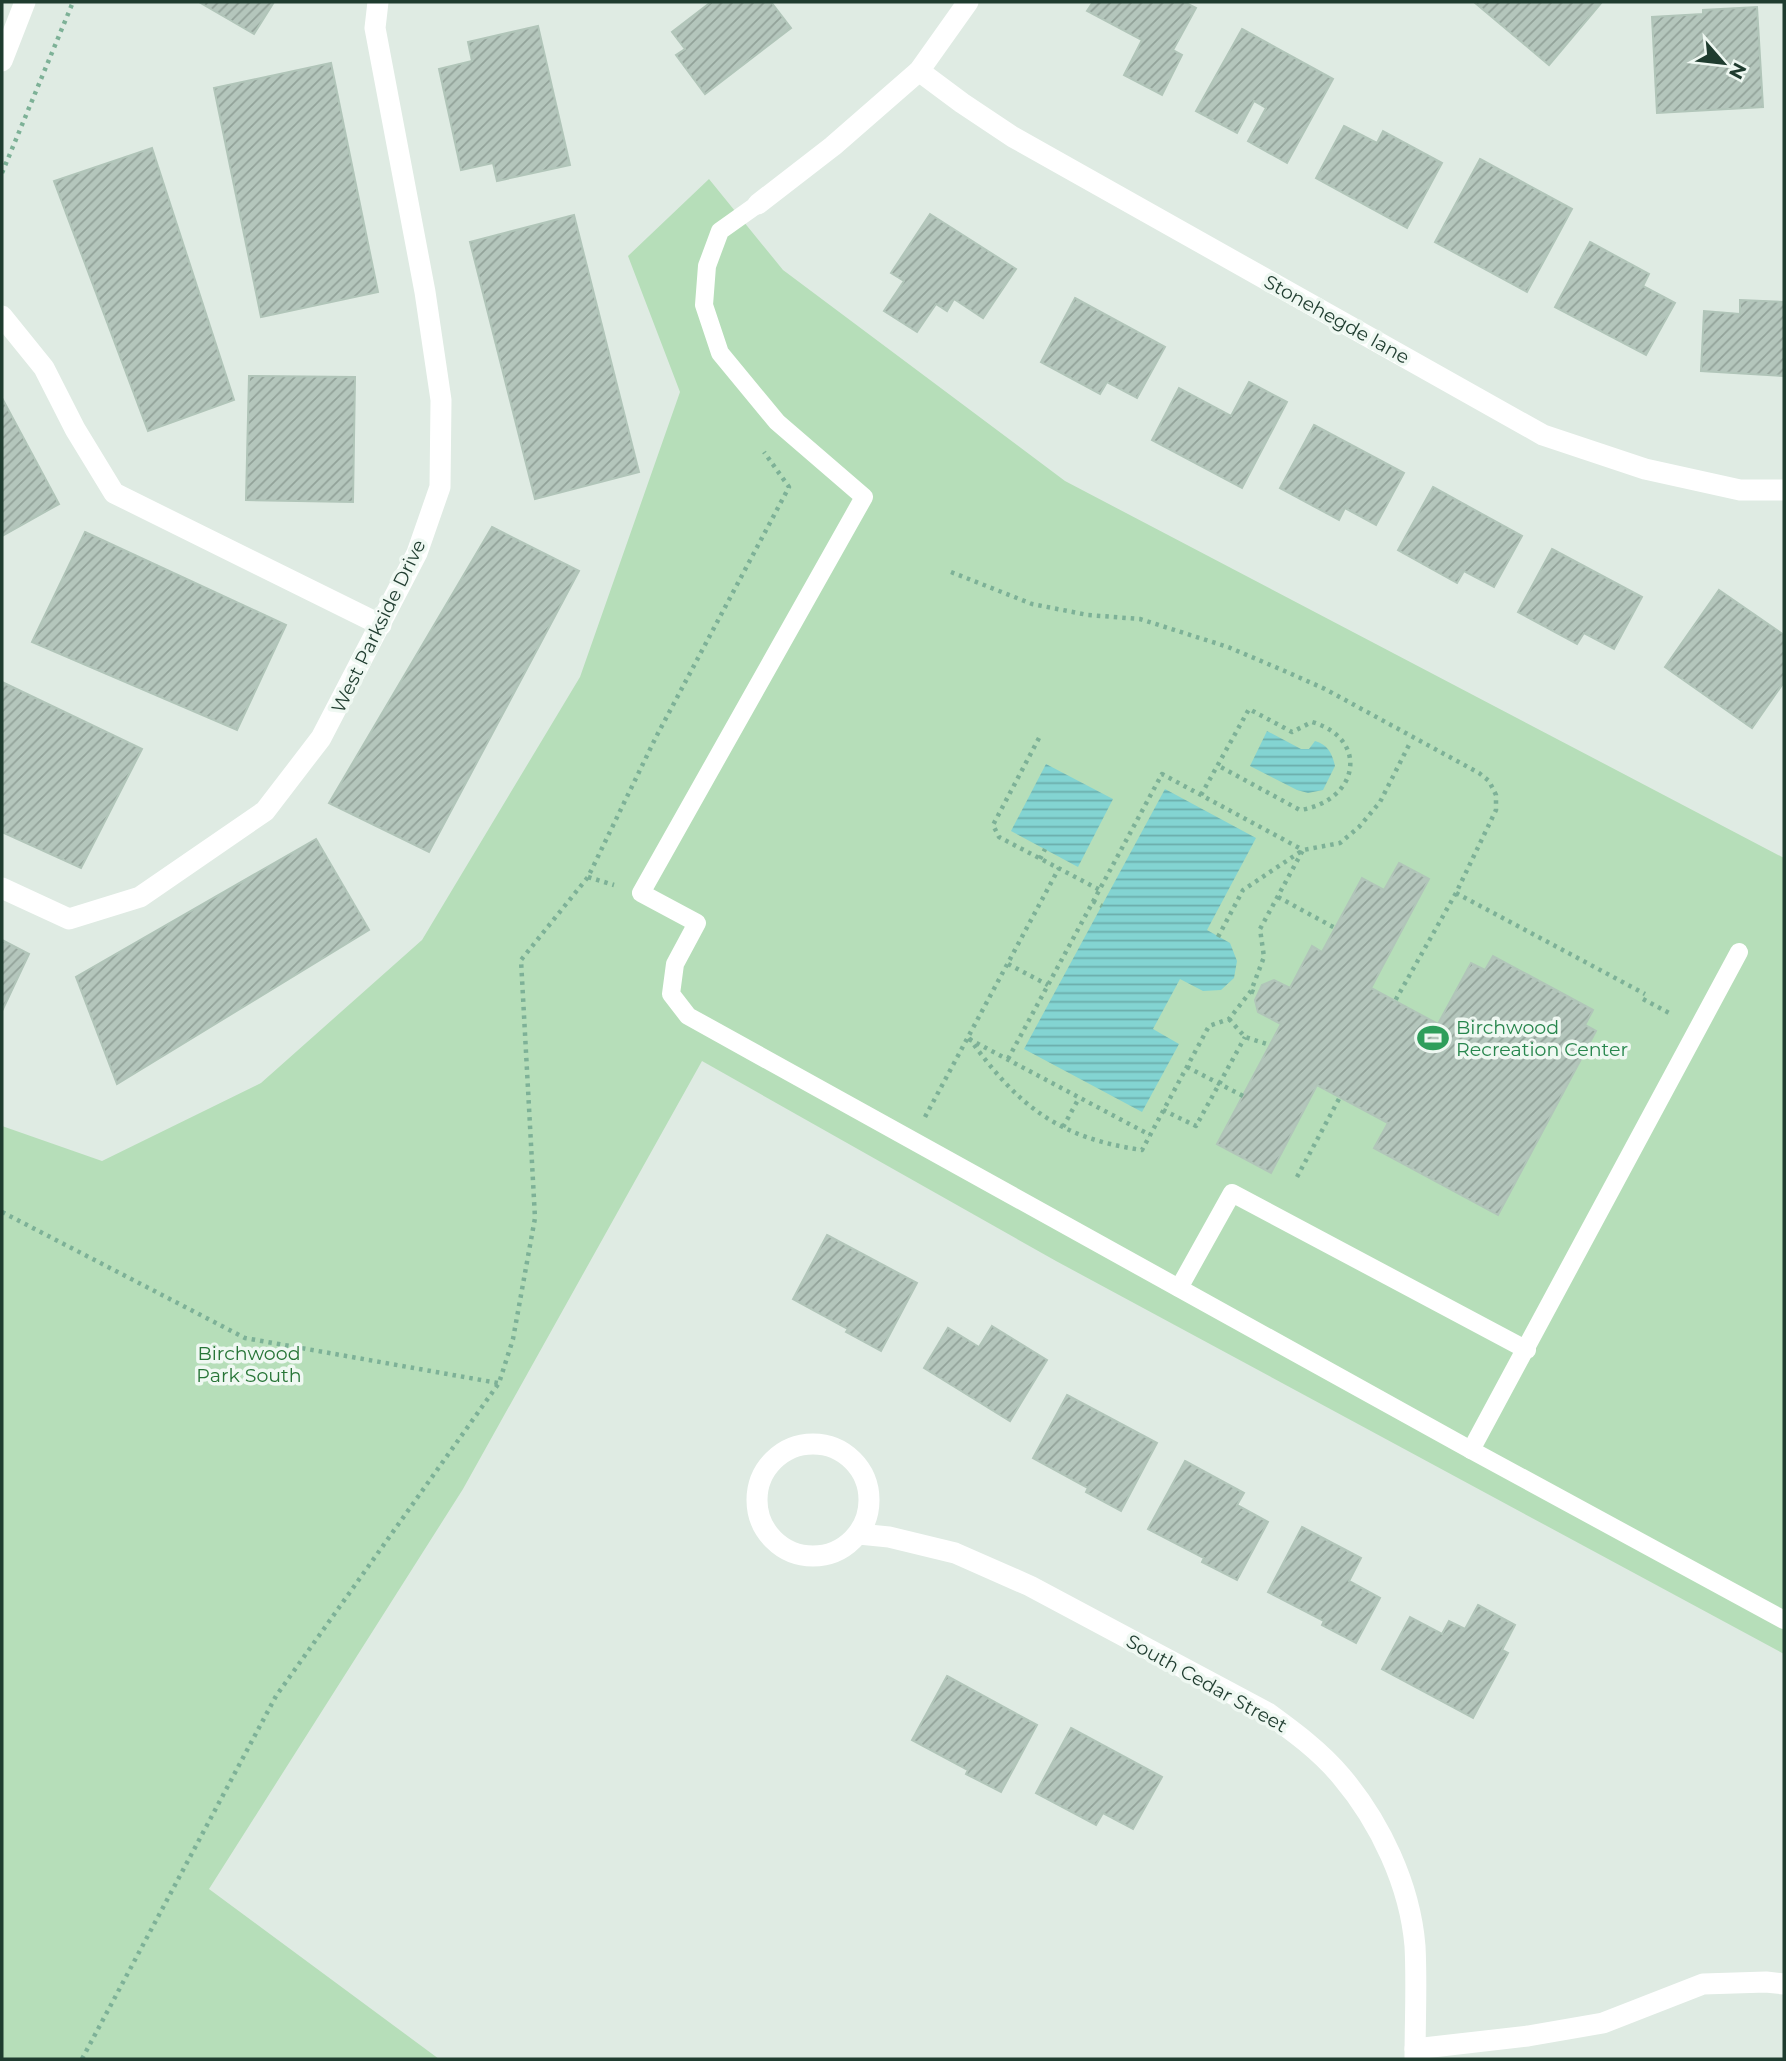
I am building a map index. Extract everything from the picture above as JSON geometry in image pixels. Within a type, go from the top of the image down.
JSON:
[{"type":"street","points":[[4,49],[25,2]]},
{"type":"street","name":"West Parkside Drive","points":[[2,888],[69,919],[140,897],[265,811],[321,738],[417,553],[440,487],[441,400],[425,292],[375,28],[378,2]]},
{"type":"street","points":[[758,204],[833,146],[919,71],[968,2]]},
{"type":"street","name":"Stonehegde lane","points":[[919,71],[1013,137],[1542,435],[1645,469],[1740,490],[1784,490]]},
{"type":"street","points":[[2,316],[44,368],[75,429],[114,493],[381,625]]},
{"type":"street","points":[[800,1445],[832,1447],[849,1456],[865,1477],[870,1492],[869,1512],[859,1534],[845,1547],[820,1557],[799,1555],[776,1543],[759,1517],[757,1497],[760,1483],[769,1465],[782,1453],[800,1445]]},
{"type":"street","name":"South Cedar Street","points":[[859,1534],[889,1537],[956,1553],[1030,1586],[1268,1713],[1301,1737],[1340,1774],[1368,1812],[1392,1860],[1406,1901],[1415,1945],[1415,2054]]},
{"type":"street","points":[[1415,2054],[1603,2023],[1703,1984],[1784,1984]]},
{"type":"lane","points":[[758,204],[720,231],[707,266],[704,305],[720,353],[777,422],[864,497],[641,894],[697,923],[675,964],[671,995],[688,1016],[1471,1450],[1784,1620]]},
{"type":"lane","points":[[1471,1450],[1739,952]]},
{"type":"lane","points":[[1179,1288],[1232,1194],[1527,1350]]},
{"type":"path","points":[[2,173],[73,2]]},
{"type":"path","points":[[82,2059],[276,1696],[499,1383],[513,1339],[535,1218],[521,960],[588,877],[656,737],[789,487],[760,446]]},
{"type":"path","points":[[951,572],[1032,604],[1088,615],[1140,619],[1227,647],[1325,689],[1489,781],[1496,795],[1496,810],[1456,893],[1395,1001]]},
{"type":"path","points":[[1201,795],[1217,765],[1249,709],[1292,732],[1312,722],[1329,727],[1345,745],[1350,763],[1345,786],[1333,799],[1315,808],[1300,810],[1217,765]]},
{"type":"path","points":[[1039,738],[993,825],[999,837],[1100,890]]},
{"type":"path","points":[[1218,937],[1243,890],[1303,850],[1340,843],[1359,827],[1380,802],[1409,743]]},
{"type":"path","points":[[1008,1059],[1162,774],[1303,850]]},
{"type":"path","points":[[1040,859],[1045,849]]},
{"type":"path","points":[[968,1038],[992,1071],[1017,1097],[1046,1118],[1107,1145],[1142,1150],[1209,1026],[1229,1019],[1251,991],[1264,957],[1260,929],[1303,850]]},
{"type":"path","points":[[923,1121],[1059,869]]},
{"type":"path","points":[[1456,893],[1645,994]]},
{"type":"path","points":[[1278,897],[1335,928]]},
{"type":"path","points":[[1093,901],[1102,906]]},
{"type":"path","points":[[1008,964],[1048,985]]},
{"type":"path","points":[[1251,991],[1258,994]]},
{"type":"path","points":[[1229,1019],[1245,1037],[1270,1045]]},
{"type":"path","points":[[1163,1110],[1196,1126],[1245,1037]]},
{"type":"path","points":[[968,1038],[1150,1135]]},
{"type":"path","points":[[1187,1067],[1243,1096]]},
{"type":"path","points":[[1297,1177],[1340,1097]]},
{"type":"path","points":[[1062,1127],[1079,1098]]},
{"type":"path","points":[[2,1212],[245,1338],[499,1383]]},
{"type":"green space","name":"Birchwood Park South","points":[[709,179],[783,270],[1065,481],[1784,858],[1784,1654],[1056,1261],[702,1061],[463,1489],[209,1889],[439,2059],[2,2059],[2,1126],[102,1161],[261,1083],[422,940],[580,677],[680,392],[628,256]]},
{"type":"water","points":[[1267,731],[1301,749],[1309,749],[1315,741],[1326,747],[1335,766],[1323,790],[1308,793],[1297,790],[1250,766]]},
{"type":"water","points":[[1046,764],[1113,799],[1078,867],[1011,831]]},
{"type":"water","points":[[1165,789],[1256,838],[1207,930],[1230,943],[1237,961],[1234,978],[1221,990],[1203,991],[1180,979],[1153,1029],[1179,1044],[1142,1112],[1024,1049]]},
{"type":"building","points":[[199,2],[274,2],[254,34]]},
{"type":"building","points":[[711,2],[771,2],[791,28],[705,94],[676,55],[685,49],[672,32]]},
{"type":"building","points":[[1093,2],[1184,2],[1196,8],[1173,50],[1182,55],[1162,95],[1124,75],[1142,40],[1087,11]]},
{"type":"building","points":[[1474,2],[1602,2],[1549,65]]},
{"type":"building","points":[[1757,7],[1763,107],[1657,113],[1652,17],[1703,14],[1703,10]]},
{"type":"building","points":[[538,26],[570,165],[497,181],[493,163],[461,170],[439,69],[472,61],[468,42]]},
{"type":"building","points":[[1242,29],[1333,79],[1287,163],[1248,141],[1266,108],[1254,101],[1237,133],[1196,111]]},
{"type":"building","points":[[331,63],[378,292],[261,317],[214,88]]},
{"type":"building","points":[[1344,126],[1377,143],[1383,131],[1442,163],[1407,228],[1316,178]]},
{"type":"building","points":[[152,148],[234,400],[148,431],[54,181]]},
{"type":"building","points":[[1480,159],[1572,209],[1527,292],[1435,242]]},
{"type":"building","points":[[930,214],[1016,269],[983,318],[954,299],[947,311],[936,304],[917,332],[884,311],[904,281],[891,273]]},
{"type":"building","points":[[574,215],[639,472],[535,499],[470,242]]},
{"type":"building","points":[[1590,242],[1649,274],[1643,286],[1675,303],[1646,355],[1555,307]]},
{"type":"building","points":[[1075,298],[1165,347],[1137,398],[1107,382],[1100,394],[1041,362]]},
{"type":"building","points":[[1740,300],[1784,302],[1784,376],[1701,371],[1704,311],[1740,314]]},
{"type":"building","points":[[249,376],[355,377],[353,502],[246,500]]},
{"type":"building","points":[[1249,382],[1287,402],[1242,488],[1152,440],[1179,388],[1231,416]]},
{"type":"building","points":[[2,398],[59,504],[2,536]]},
{"type":"building","points":[[1314,425],[1404,473],[1376,525],[1345,508],[1339,520],[1280,488]]},
{"type":"building","points":[[1433,487],[1522,536],[1494,587],[1464,571],[1457,583],[1398,550]]},
{"type":"building","points":[[492,527],[579,571],[429,852],[329,803]]},
{"type":"building","points":[[85,532],[286,625],[237,730],[32,642]]},
{"type":"building","points":[[1552,549],[1642,597],[1614,649],[1584,633],[1577,644],[1518,612]]},
{"type":"building","points":[[1719,590],[1784,635],[1784,682],[1752,728],[1665,667]]},
{"type":"building","points":[[2,682],[142,749],[81,868],[2,832]]},
{"type":"building","points":[[316,839],[369,930],[117,1084],[76,977]]},
{"type":"building","name":"Birchwood Recreation Center","points":[[1399,863],[1429,879],[1371,988],[1438,1024],[1471,963],[1485,970],[1493,956],[1593,1010],[1585,1025],[1596,1031],[1498,1215],[1374,1148],[1388,1123],[1317,1085],[1271,1173],[1217,1144],[1281,1024],[1258,1012],[1255,1000],[1262,985],[1274,980],[1290,988],[1312,946],[1322,952],[1362,878],[1384,890]]},
{"type":"building","points":[[2,940],[29,954],[2,1011]]},
{"type":"building","points":[[827,1235],[917,1283],[881,1351],[846,1332],[848,1329],[793,1299]]},
{"type":"building","points":[[992,1326],[1047,1360],[1010,1421],[924,1368],[948,1328],[979,1347]]},
{"type":"building","points":[[1067,1395],[1157,1443],[1121,1511],[1086,1492],[1088,1488],[1033,1458]]},
{"type":"building","points":[[1185,1461],[1244,1493],[1237,1505],[1268,1522],[1237,1580],[1202,1562],[1204,1558],[1148,1529]]},
{"type":"building","points":[[1302,1527],[1361,1558],[1349,1581],[1380,1598],[1356,1643],[1322,1625],[1324,1621],[1268,1592]]},
{"type":"building","points":[[1478,1605],[1515,1625],[1502,1650],[1508,1653],[1473,1718],[1382,1669],[1410,1617],[1442,1634],[1449,1621],[1465,1629]]},
{"type":"building","points":[[947,1676],[1037,1725],[1001,1792],[966,1774],[968,1770],[912,1740]]},
{"type":"building","points":[[1071,1728],[1162,1777],[1133,1829],[1103,1813],[1096,1825],[1036,1793]]},
{"type":"place","name":"Birchwood Recreation Center","points":[[1433,1038]]}]
